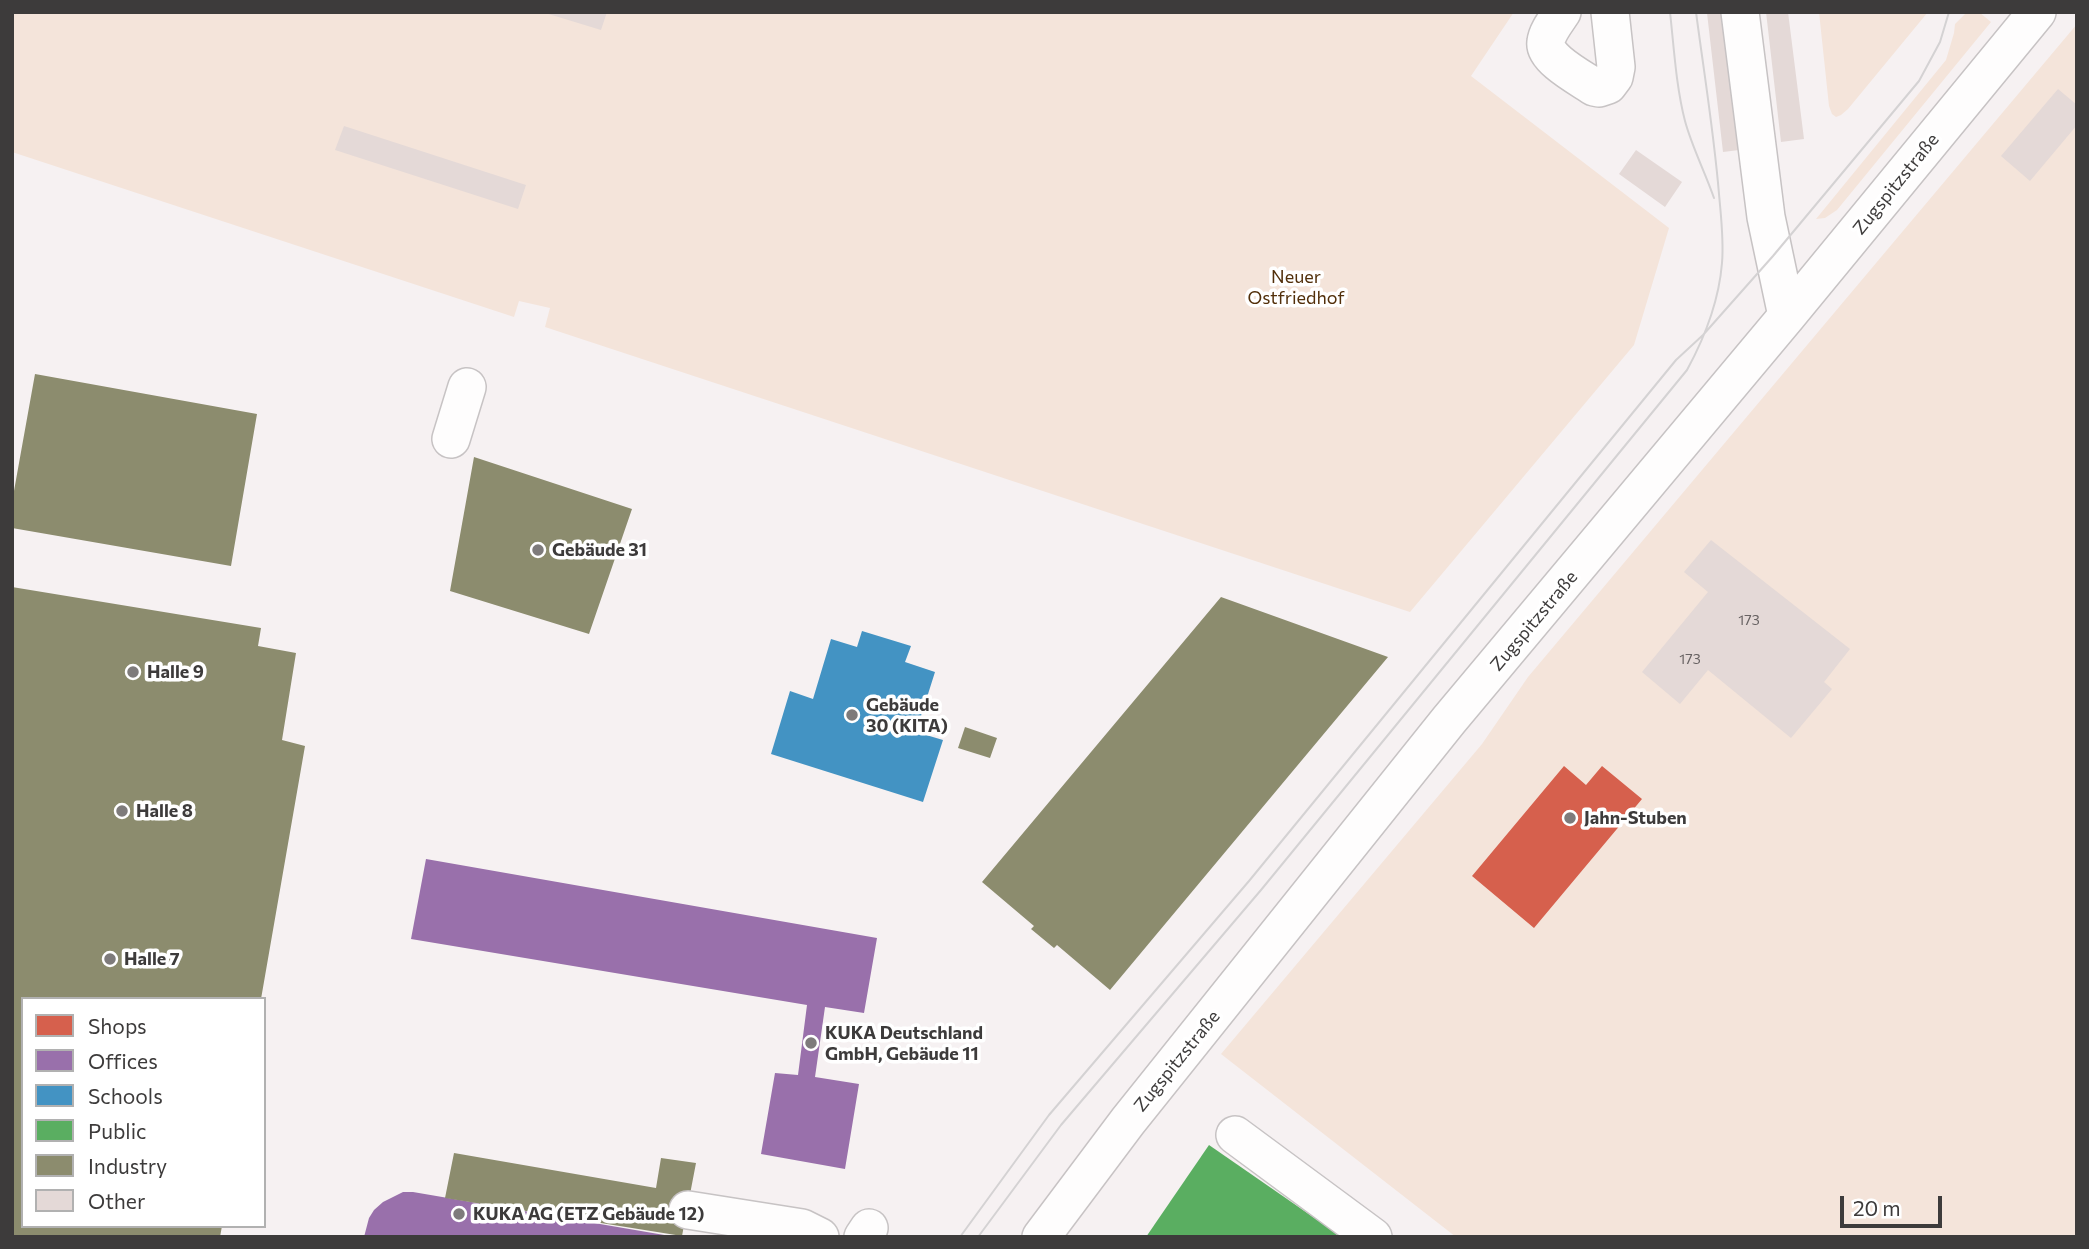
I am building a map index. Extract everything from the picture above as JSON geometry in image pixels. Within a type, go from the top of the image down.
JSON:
[{"type":"street","points":[[1562,12],[1548,35],[1546,49],[1555,60],[1599,88],[1608,85],[1616,73],[1610,12]]},
{"type":"street","points":[[1740,12],[1766,217],[1787,316]]},
{"type":"street","name":"Zugspitzstraße","points":[[1041,1237],[1128,1121],[1449,720],[2037,12]]},
{"type":"street","points":[[451,439],[467,387]]},
{"type":"street","points":[[1236,1135],[1373,1237]]},
{"type":"street","points":[[688,1210],[802,1228],[820,1237]]},
{"type":"green space","name":"Neuer Ostfriedhof","points":[[12,12],[1514,12],[1471,76],[1669,228],[1634,345],[1410,612],[545,327],[550,308],[519,301],[514,317],[12,152]]},
{"type":"green space","points":[[1819,12],[1928,12],[1848,109],[1836,117],[1829,106]]},
{"type":"green space","points":[[1967,12],[1979,12],[1991,22],[1837,210],[1825,218],[1816,219],[1946,60],[1955,24]]},
{"type":"green space","points":[[2077,24],[2077,1237],[1456,1237],[1221,1054],[1482,744],[1528,677]]},
{"type":"building: Shops","points":[[1564,766],[1586,785],[1602,766],[1642,799],[1534,928],[1472,876]]},
{"type":"building: Offices","name":"KUKA Deutschland GmbH, Gebäude 11","points":[[426,859],[877,938],[864,1013],[825,1007],[815,1077],[859,1084],[845,1169],[761,1154],[775,1073],[798,1075],[807,1005],[411,939]]},
{"type":"building: Offices","name":"KUKA AG (ETZ Gebäude 12)","points":[[403,1192],[676,1237],[364,1237],[374,1210]]},
{"type":"building: Schools","name":"Gebäude 30 (KITA)","points":[[862,631],[911,646],[905,662],[935,672],[916,732],[943,740],[923,802],[771,754],[790,691],[813,699],[831,639],[857,647]]},
{"type":"building: Public","points":[[1209,1145],[1342,1237],[1146,1237]]},
{"type":"building: Industry","points":[[35,374],[257,414],[231,566],[12,528],[12,502]]},
{"type":"building: Industry","name":"Gebäude 31","points":[[474,457],[632,509],[589,634],[450,591]]},
{"type":"building: Industry","points":[[12,587],[261,628],[258,646],[296,653],[282,740],[305,746],[261,997],[21,997],[21,1228],[222,1228],[220,1237],[12,1237]]},
{"type":"building: Industry","points":[[1221,597],[1388,657],[1110,990],[1057,945],[1054,948],[1031,929],[1034,926],[982,882]]},
{"type":"building: Industry","points":[[965,727],[997,738],[990,758],[958,748]]},
{"type":"building: Industry","points":[[454,1153],[656,1188],[661,1158],[696,1163],[682,1236],[445,1198]]},
{"type":"building: Other","points":[[542,12],[607,12],[601,30]]},
{"type":"building: Other","points":[[1729,12],[1747,149],[1723,152],[1707,13]]},
{"type":"building: Other","points":[[1766,12],[1788,12],[1804,139],[1781,142]]},
{"type":"building: Other","points":[[2058,89],[2077,105],[2077,125],[2030,181],[2001,156]]},
{"type":"building: Other","points":[[344,126],[526,185],[518,209],[335,150]]},
{"type":"building: Other","points":[[1636,150],[1682,182],[1665,207],[1619,174]]},
{"type":"building: Other","points":[[1711,540],[1850,649],[1824,682],[1832,689],[1791,738],[1708,670],[1680,704],[1642,672],[1708,592],[1684,572]]},
{"type":"tram line","points":[[1670,12],[1677,81],[1685,121],[1714,198]]},
{"type":"tram line","points":[[978,1237],[1061,1125],[1261,890],[1687,370],[1700,345],[1714,304],[1723,254],[1714,148],[1696,12]]},
{"type":"tram line","points":[[960,1237],[1049,1115],[1249,881],[1676,360],[1703,335],[1773,256],[1919,81],[1940,42],[1949,12]]},
{"type":"place","name":"Gebäude 31","points":[[538,550]]},
{"type":"place","name":"Halle 9","points":[[133,672]]},
{"type":"place","name":"Gebäude 30 (KITA)","points":[[852,715]]},
{"type":"place","name":"Halle 8","points":[[122,811]]},
{"type":"place","name":"Jahn-Stuben","points":[[1570,818]]},
{"type":"place","name":"Halle 7","points":[[110,959]]},
{"type":"place","name":"KUKA Deutschland GmbH, Gebäude 11","points":[[811,1043]]},
{"type":"place","name":"KUKA AG (ETZ Gebäude 12)","points":[[459,1214]]}]
